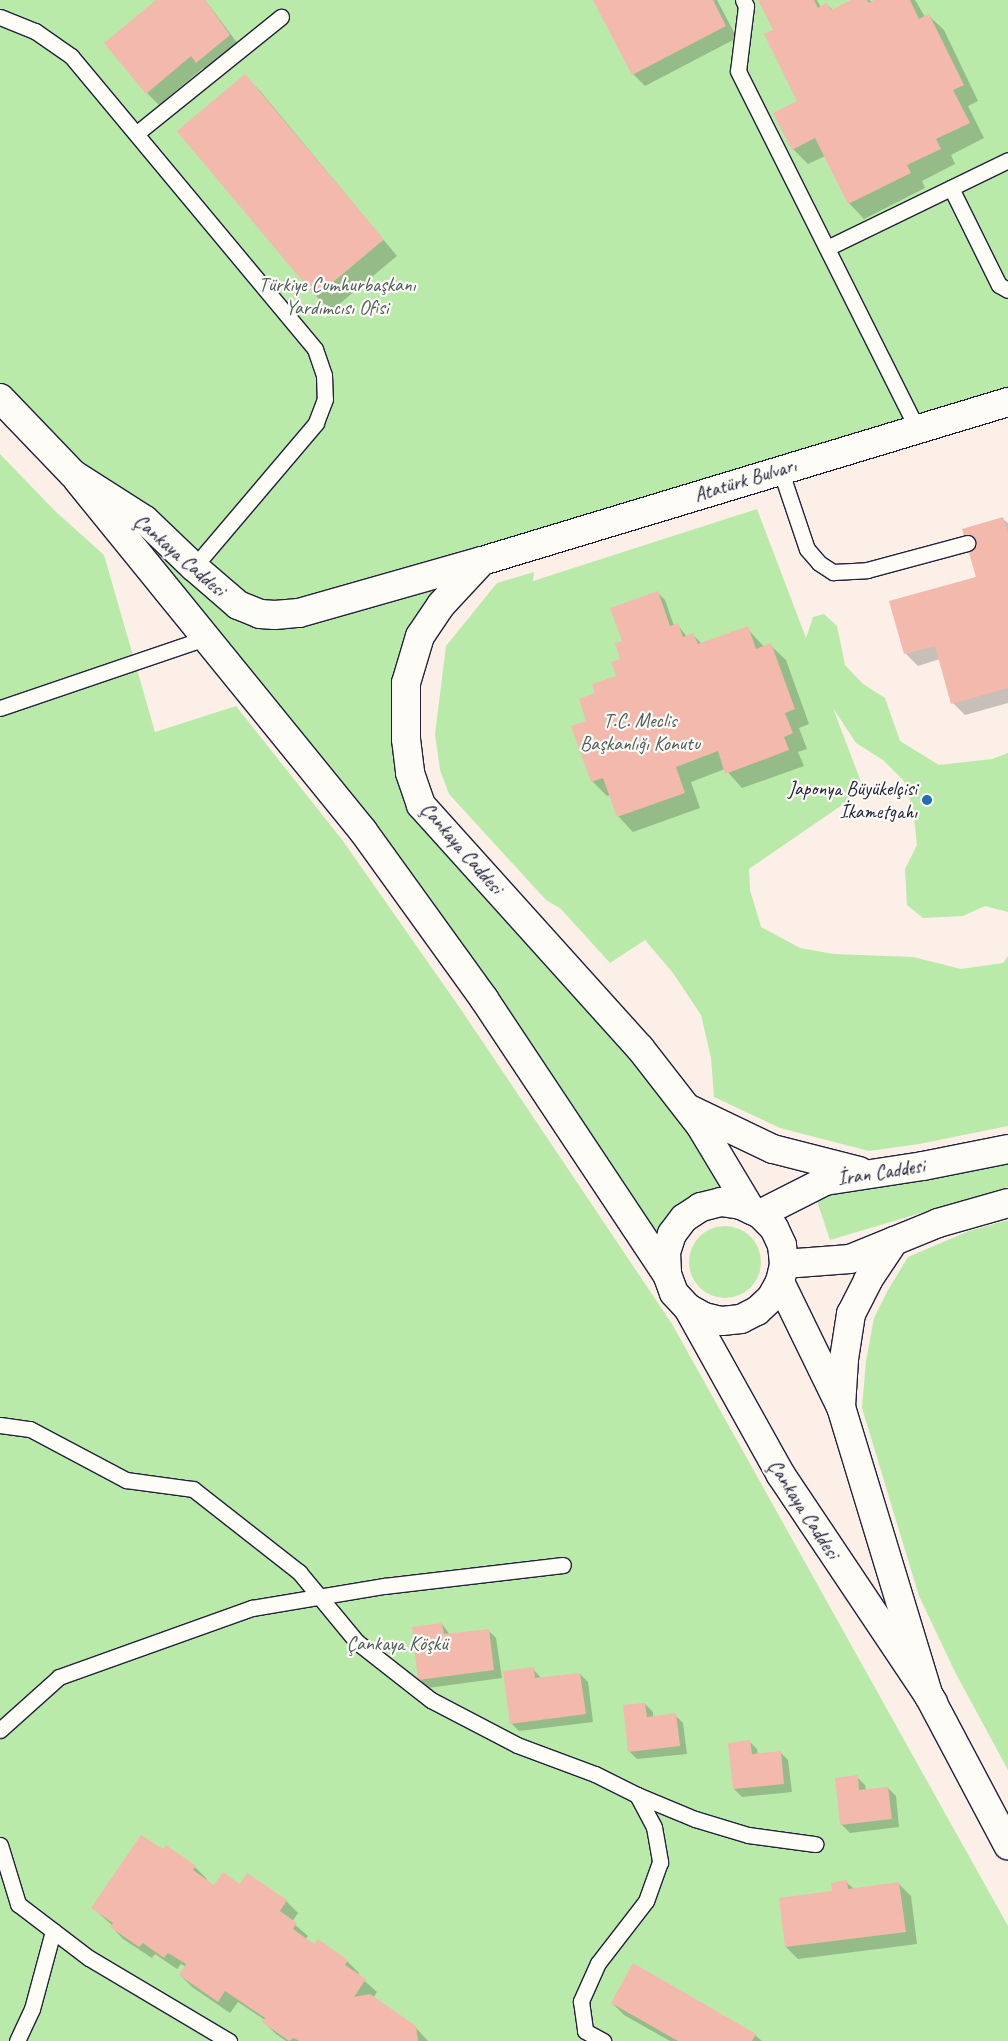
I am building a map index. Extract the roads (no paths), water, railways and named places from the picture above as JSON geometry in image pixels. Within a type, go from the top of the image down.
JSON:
[{"type":"main road","name":"Çankaya Caddesi","points":[[0,398],[73,474],[363,831],[473,983],[667,1274],[674,1293],[688,1308],[781,1476],[931,1699],[1008,1845]]},
{"type":"main road","name":"Atatürk Bulvarı","points":[[482,561],[780,469],[1008,402]]},
{"type":"main road","name":"Çankaya Caddesi","points":[[73,474],[145,520],[194,568],[238,604],[260,614],[299,613],[482,561]]},
{"type":"main road","name":"Çankaya Caddesi","points":[[482,561],[441,605],[420,636],[406,683],[406,738],[410,773],[421,805],[640,1048],[700,1125],[756,1212],[774,1228],[782,1245],[782,1273],[841,1408],[931,1699]]},
{"type":"main road","points":[[686,1107],[773,1149],[868,1174]]},
{"type":"main road","name":"İran Caddesi","points":[[756,1212],[825,1182],[923,1166],[1008,1149]]},
{"type":"main road","name":"Çankaya Caddesi","points":[[667,1274],[666,1253],[672,1234],[684,1218],[701,1207],[721,1202],[741,1205],[756,1212]]},
{"type":"main road","points":[[782,1273],[850,1259],[938,1223],[1008,1202]]},
{"type":"main road","points":[[841,1408],[844,1359],[851,1314],[868,1280],[894,1241]]},
{"type":"main road","name":"Çankaya Caddesi","points":[[688,1308],[704,1317],[722,1321],[741,1318],[758,1311],[771,1298],[782,1273]]},
{"type":"lane","points":[[743,0],[746,6],[738,71],[917,429]]},
{"type":"lane","points":[[0,17],[35,31],[71,56],[137,133],[314,349],[324,375],[326,399],[316,423],[194,568]]},
{"type":"lane","points":[[137,133],[281,17]]},
{"type":"lane","points":[[827,248],[1008,160]]},
{"type":"lane","points":[[951,188],[999,285],[1008,290]]},
{"type":"lane","points":[[780,469],[807,550],[819,564],[833,572],[867,570],[967,543]]},
{"type":"lane","points":[[0,708],[206,638]]},
{"type":"lane","points":[[0,1425],[30,1429],[126,1480],[193,1490],[299,1572],[357,1642],[431,1700],[516,1745],[595,1774],[637,1795],[695,1819],[748,1835],[815,1844]]},
{"type":"lane","points":[[0,1730],[59,1677],[252,1608],[384,1586],[563,1565]]},
{"type":"lane","points":[[603,2041],[585,2031],[581,2001],[598,1963],[646,1902],[660,1862],[654,1827],[637,1795]]},
{"type":"lane","points":[[0,1845],[18,1904],[89,1958],[229,2041]]},
{"type":"lane","points":[[17,2041],[32,2009],[53,1931]]},
{"type":"place","name":"Japonya Büyükelçisi İkametgahı","points":[[927,800]]},
{"type":"park label","name":"Türkiye Cumhurbaşkanı Yardımcısı Ofisi","points":[[337,296]]},
{"type":"park label","name":"T.C. Meclis Başkanlığı Konutu","points":[[640,732]]},
{"type":"park label","name":"Çankaya Köşkü","points":[[397,1643]]}]
